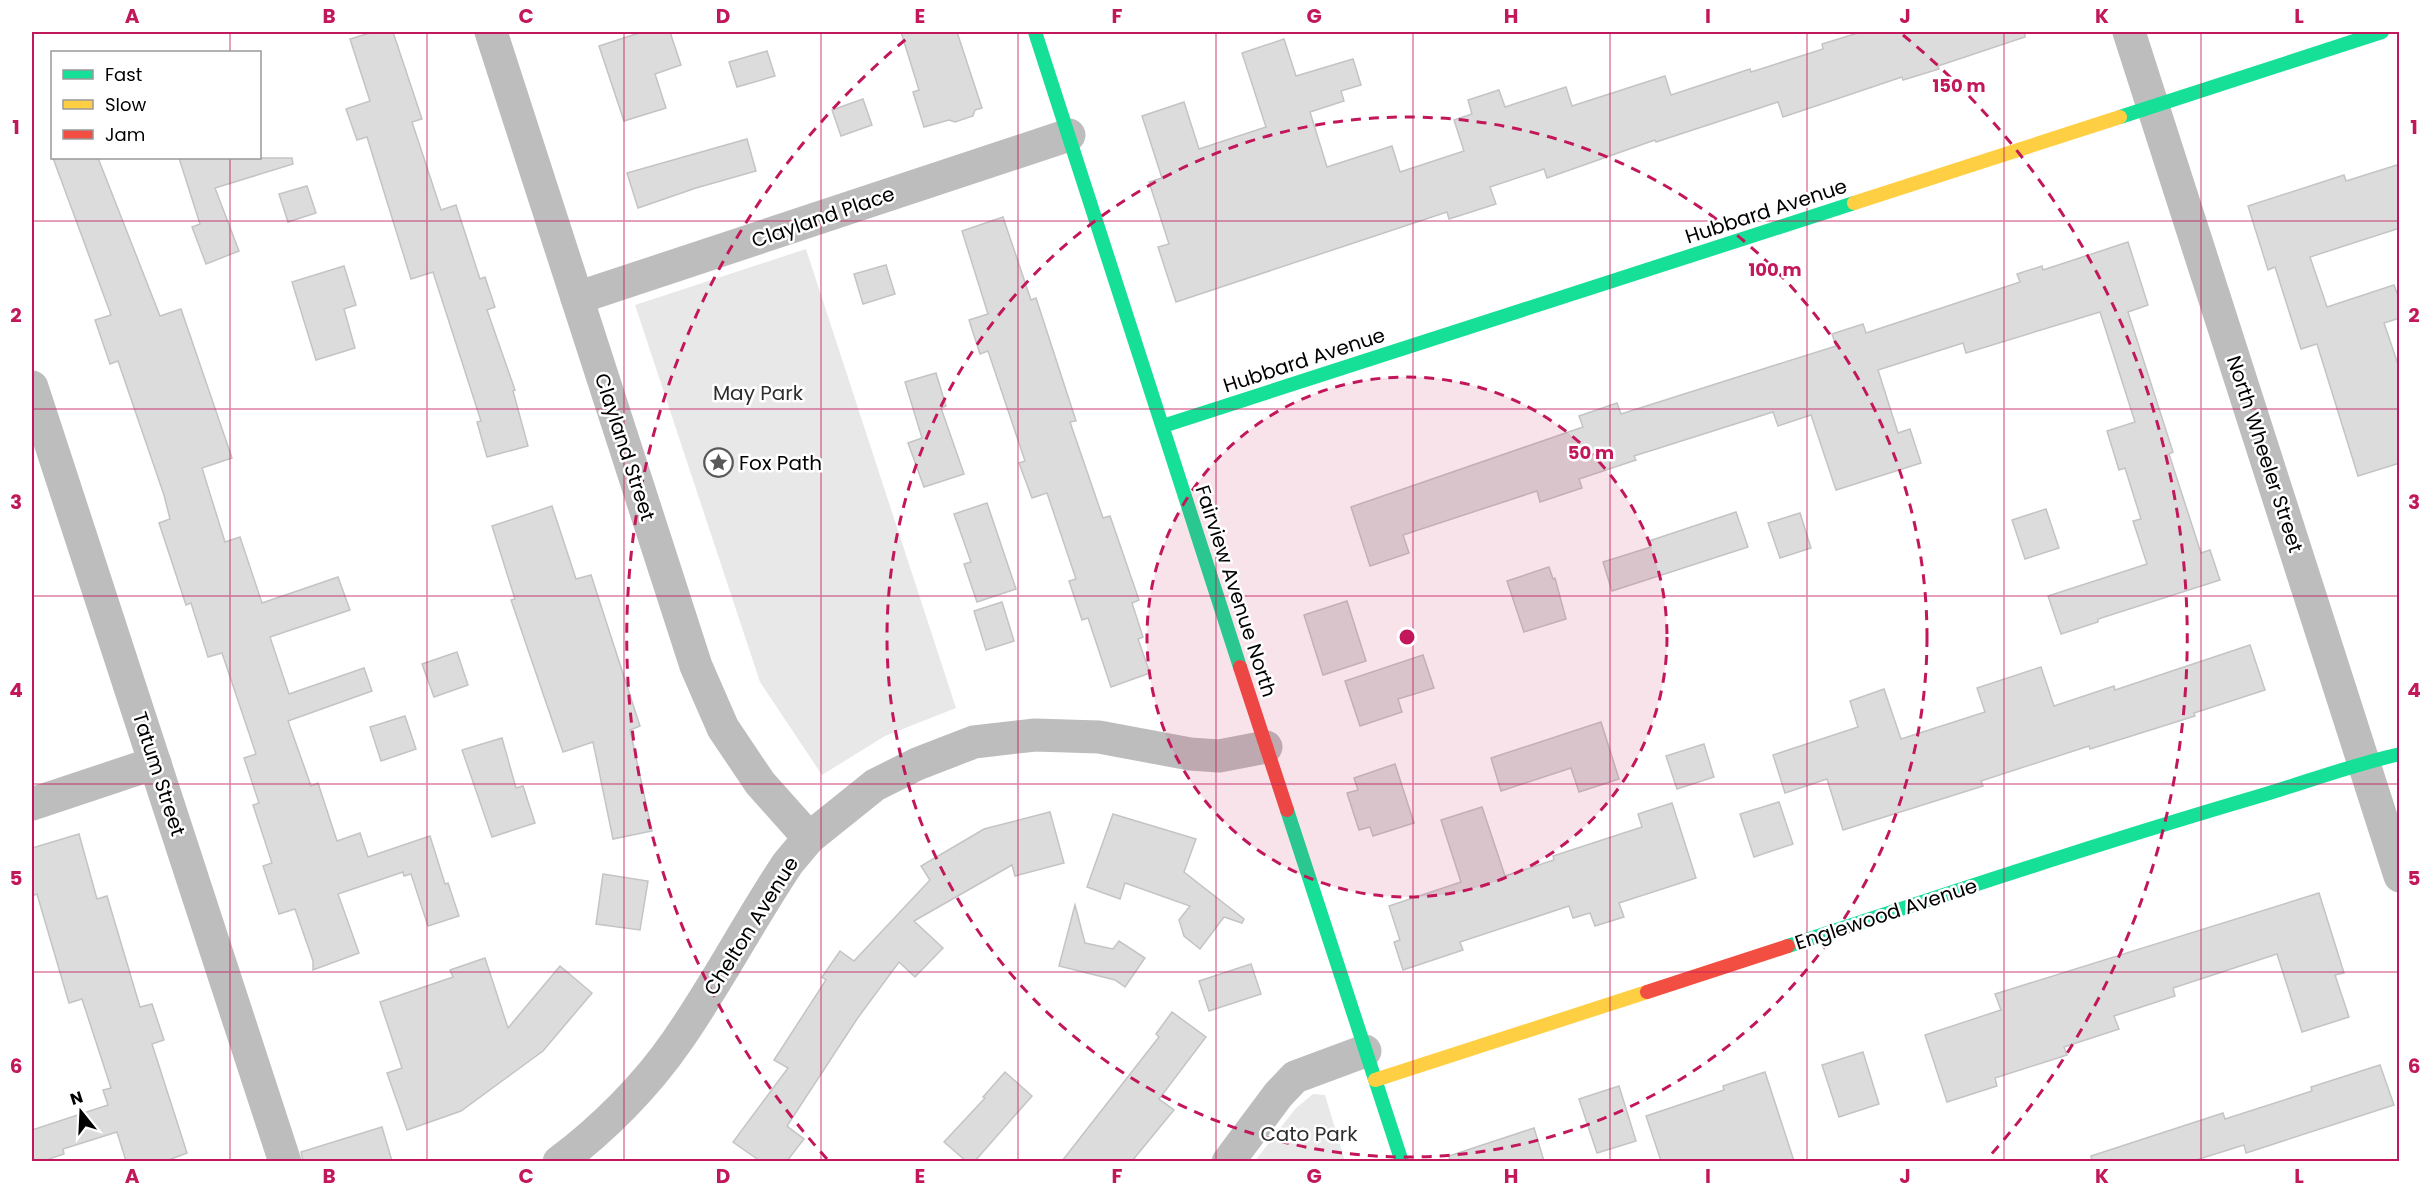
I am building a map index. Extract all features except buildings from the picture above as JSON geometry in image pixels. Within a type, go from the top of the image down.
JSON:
[{"type":"street","name":"Clayland Street","points":[[491,32],[696,666],[723,728],[760,783],[809,838]]},
{"type":"street","name":"Fairview Avenue North","points":[[1035,32],[1402,1161]]},
{"type":"street","name":"North Wheeler Street","points":[[2129,32],[2400,876]]},
{"type":"street","name":"Hubbard Avenue","points":[[1163,426],[2382,32]]},
{"type":"street","name":"Clayland Place","points":[[578,298],[1069,135]]},
{"type":"street","name":"Tatum Street","points":[[32,387],[285,1161]]},
{"type":"street","name":"Chelton Avenue","points":[[559,1161],[575,1150],[633,1095],[676,1043],[783,870],[809,838],[875,785],[917,764],[974,742],[1035,735],[1099,737],[1190,754],[1220,756],[1266,747]]},
{"type":"street","name":"Englewood Avenue","points":[[1228,1161],[1278,1095],[1295,1077],[1370,1065],[2327,776],[2365,762],[2400,754]]},
{"type":"street","points":[[32,804],[155,763]]},
{"type":"green space","name":"May Park","points":[[806,249],[956,708],[885,736],[822,775],[760,682],[635,305]]},
{"type":"green space","name":"Cato Park","points":[[1313,1094],[1325,1095],[1345,1161],[1255,1161],[1295,1109]]},
{"type":"traffic: fast","points":[[1035,32],[1240,667]]},
{"type":"traffic: fast","points":[[2120,117],[2382,32]]},
{"type":"traffic: fast","points":[[1163,426],[1854,203]]},
{"type":"traffic: fast","points":[[1788,946],[2139,833],[2400,754]]},
{"type":"traffic: fast","points":[[1287,810],[1402,1162]]},
{"type":"traffic: slow","points":[[1854,203],[2120,117]]},
{"type":"traffic: slow","points":[[1375,1080],[1647,992]]},
{"type":"traffic: jam","points":[[1240,667],[1287,810]]},
{"type":"traffic: jam","points":[[1647,992],[1788,946]]},
{"type":"place","name":"Fox Path","points":[[718,463]]}]
